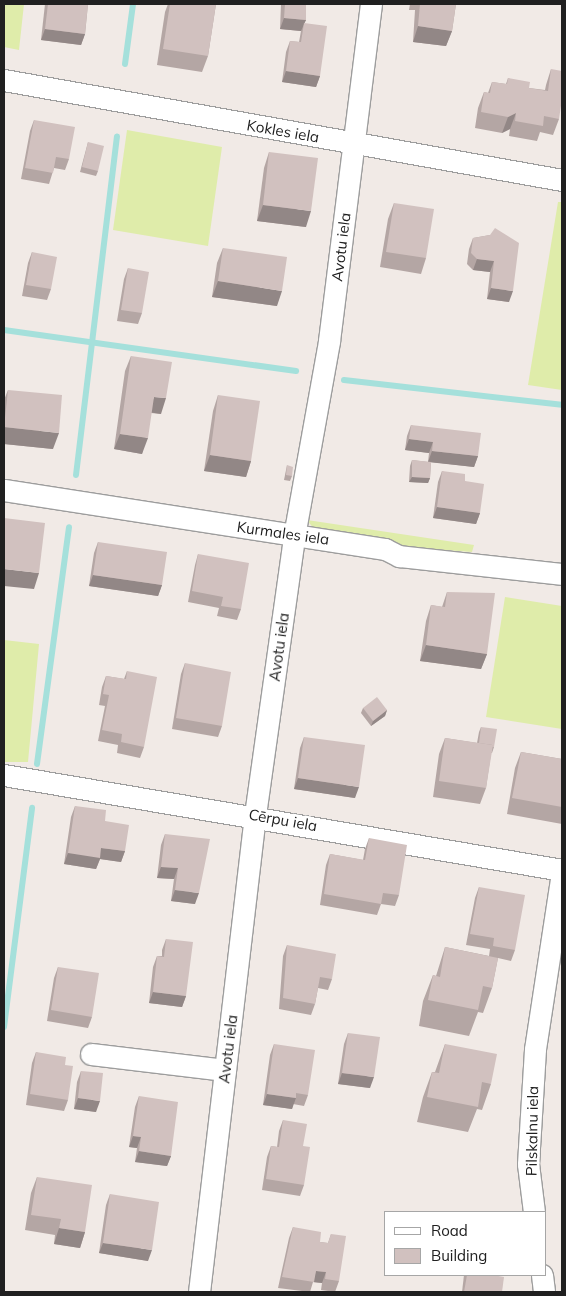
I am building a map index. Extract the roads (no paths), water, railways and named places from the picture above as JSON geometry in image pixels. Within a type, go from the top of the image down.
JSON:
[{"type":"street","name":"Avotu iela","points":[[199,1292],[255,815],[294,536],[329,341],[371,4]]},
{"type":"street","name":"Kokles iela","points":[[4,80],[562,180]]},
{"type":"street","name":"Kurmales iela","points":[[4,490],[385,549],[400,556],[562,574]]},
{"type":"street","name":"Cērpu iela","points":[[4,775],[255,815],[562,871],[535,1049]]},
{"type":"street","name":"Pilskalnu iela","points":[[534,1211],[528,1164],[535,1049]]},
{"type":"street","points":[[91,1054],[225,1070]]},
{"type":"street","points":[[542,1276],[544,1292]]},
{"type":"waterway","points":[[125,64],[133,4]]},
{"type":"waterway","points":[[76,475],[117,136]]},
{"type":"waterway","points":[[4,330],[296,371]]},
{"type":"waterway","points":[[344,380],[562,405]]},
{"type":"waterway","points":[[37,764],[69,527]]},
{"type":"waterway","points":[[4,1027],[32,808]]}]
